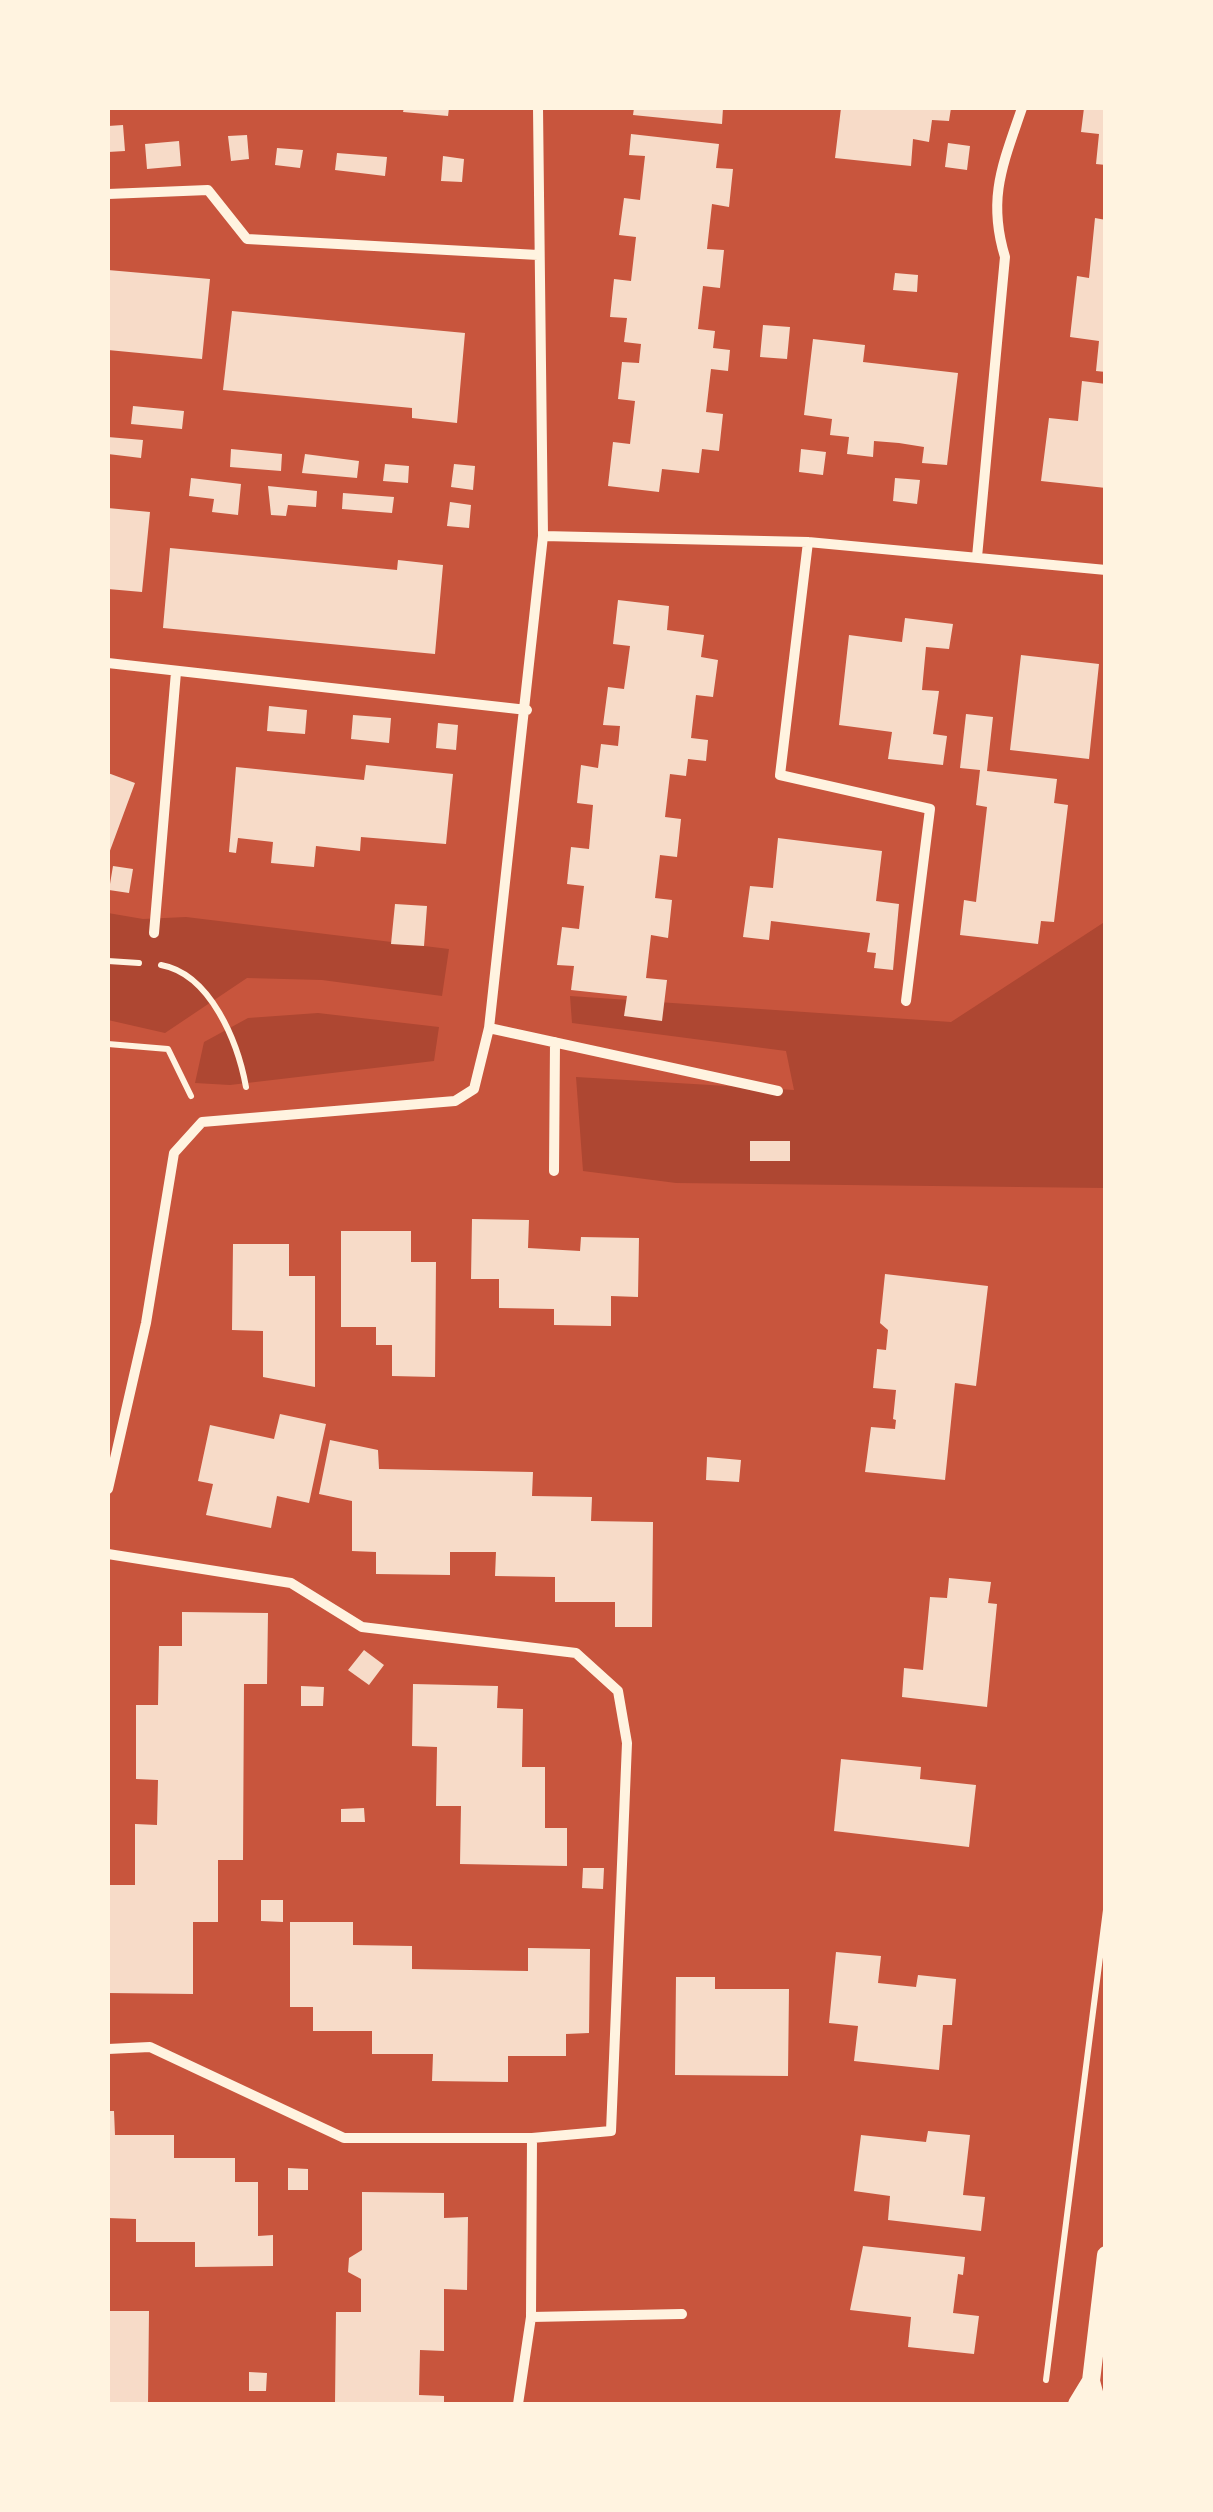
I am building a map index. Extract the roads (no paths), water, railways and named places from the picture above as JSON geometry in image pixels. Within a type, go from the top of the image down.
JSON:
[{"type":"street","points":[[108,1489],[146,1323],[174,1152],[202,1122],[455,1101],[474,1089],[490,1028],[543,536],[538,108]]},
{"type":"street","points":[[978,557],[1005,257],[996,227],[995,186],[1022,108]]},
{"type":"street","points":[[108,194],[208,190],[247,239],[538,256]]},
{"type":"street","points":[[543,536],[808,542],[1106,570]]},
{"type":"street","points":[[808,542],[780,775],[930,810],[906,1001]]},
{"type":"street","points":[[108,663],[527,710]]},
{"type":"street","points":[[154,933],[176,672]]},
{"type":"street","points":[[490,1028],[778,1090]]},
{"type":"street","points":[[554,1172],[555,1042]]},
{"type":"street","points":[[108,1554],[292,1583],[362,1628],[576,1653],[618,1692],[627,1743],[611,2131],[532,2138],[344,2138],[150,2047],[108,2049]]},
{"type":"street","points":[[518,2404],[531,2317],[532,2138]]},
{"type":"street","points":[[1097,2404],[1091,2381],[1106,2255]]},
{"type":"street","points":[[531,2317],[682,2314]]},
{"type":"street","points":[[1077,2404],[1091,2381]]}]
